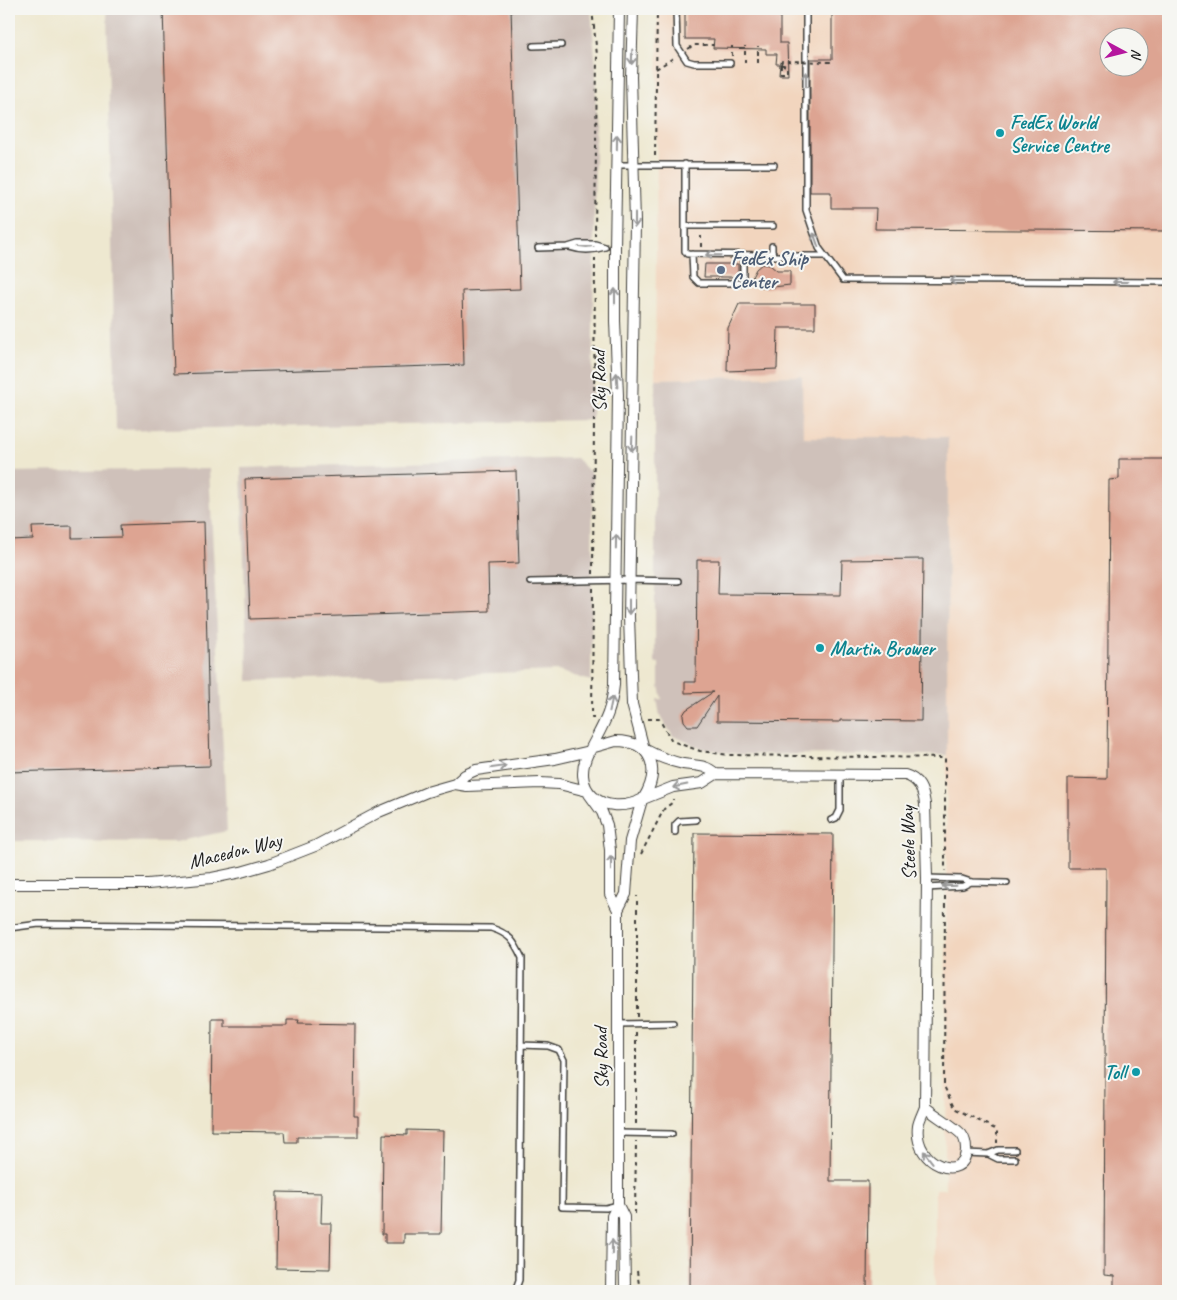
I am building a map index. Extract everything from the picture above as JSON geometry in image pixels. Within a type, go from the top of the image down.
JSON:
[{"type":"street","name":"Sky Road","points":[[590,749],[608,718],[613,700],[614,684],[618,395],[610,248],[616,165],[619,9]]},
{"type":"street","name":"Sky Road","points":[[633,9],[631,77],[635,222],[629,580],[631,685],[635,718],[645,749]]},
{"type":"street","points":[[616,741],[624,741],[645,749],[651,764],[651,779],[642,800],[624,806],[616,806],[600,801],[588,792],[584,770],[586,756],[590,749],[616,741]]},
{"type":"street","name":"Macedon Way","points":[[9,884],[148,884],[204,880],[241,872],[308,849],[400,802],[454,784],[465,775],[476,770],[555,759],[590,749]]},
{"type":"street","name":"Steele Way","points":[[645,749],[673,761],[708,767],[716,774]]},
{"type":"street","name":"Steele Way","points":[[642,800],[673,787],[702,783],[716,774],[905,775],[919,783],[925,804],[926,883],[925,1108],[918,1126],[920,1143],[925,1155],[931,1162],[941,1167],[951,1168],[958,1165],[966,1153]]},
{"type":"street","name":"Macedon Way","points":[[454,784],[467,786],[559,784],[588,792]]},
{"type":"street","name":"Sky Road","points":[[588,792],[602,812],[608,825],[610,894],[618,910]]},
{"type":"street","name":"Sky Road","points":[[625,1291],[624,1217],[618,1205],[618,910],[626,894],[630,841],[642,800]]},
{"type":"street","points":[[925,1108],[962,1136],[966,1143],[966,1153]]},
{"type":"street","name":"Sky Road","points":[[611,1291],[612,1216],[618,1205]]},
{"type":"lane","points":[[676,9],[677,46],[687,61],[694,63],[730,63]]},
{"type":"lane","points":[[806,9],[806,210],[819,248],[843,280],[1168,282]]},
{"type":"lane","points":[[533,46],[561,45]]},
{"type":"lane","points":[[685,164],[685,251],[687,254],[766,255],[772,249],[775,256],[825,256]]},
{"type":"lane","points":[[616,165],[774,165]]},
{"type":"lane","points":[[685,226],[773,226]]},
{"type":"lane","points":[[538,248],[568,247],[578,244],[610,248]]},
{"type":"lane","points":[[692,254],[693,277],[699,283],[743,283],[743,255]]},
{"type":"lane","points":[[530,582],[678,581]]},
{"type":"lane","points":[[831,820],[836,818],[840,810],[840,775]]},
{"type":"lane","points":[[675,832],[675,825],[679,821],[696,820]]},
{"type":"lane","points":[[926,883],[945,878],[962,879],[971,882],[1007,883]]},
{"type":"lane","points":[[926,883],[963,886],[971,882]]},
{"type":"lane","points":[[9,928],[40,924],[492,928],[510,937],[522,958],[519,1280],[515,1291]]},
{"type":"lane","points":[[618,1024],[673,1023]]},
{"type":"lane","points":[[521,1045],[548,1046],[558,1050],[564,1060],[562,1207],[606,1208],[618,1205]]},
{"type":"lane","points":[[618,1133],[672,1134]]},
{"type":"lane","points":[[966,1153],[988,1154],[996,1151],[1015,1150]]},
{"type":"lane","points":[[988,1154],[998,1159],[1015,1159]]},
{"type":"path","points":[[592,9],[597,55],[592,718],[608,718]]},
{"type":"path","points":[[655,164],[657,9]]},
{"type":"path","points":[[745,46],[745,63]]},
{"type":"path","points":[[758,46],[758,64]]},
{"type":"path","points":[[782,64],[782,62],[832,62]]},
{"type":"path","points":[[635,718],[659,719],[672,741],[700,752],[728,755],[945,758],[945,878]]},
{"type":"path","points":[[641,854],[664,809],[673,802],[673,787]]},
{"type":"path","points":[[945,886],[944,1086],[954,1108],[997,1130],[996,1151]]},
{"type":"path","points":[[635,1220],[638,891]]},
{"type":"path","points":[[636,1268],[640,1291]]},
{"type":"shaded area","points":[[107,9],[591,9],[596,68],[592,420],[116,430]]},
{"type":"shaded area","name":"Toll","points":[[658,9],[1168,9],[1168,1291],[935,1291],[935,1189],[945,1189],[948,437],[802,437],[802,376],[655,379]]},
{"type":"shaded area","points":[[802,376],[803,437],[948,437],[947,755],[739,754],[704,749],[673,736],[660,716],[657,699],[662,699],[659,686],[659,663],[655,663],[655,379]]},
{"type":"shaded area","points":[[576,458],[593,475],[591,681],[558,671],[248,681],[241,468]]},
{"type":"shaded area","points":[[209,469],[227,831],[176,842],[9,841],[9,472]]},
{"type":"building","points":[[163,9],[511,9],[520,289],[462,291],[464,365],[174,374]]},
{"type":"building","points":[[685,9],[780,9],[780,43],[787,43],[788,75],[779,75],[780,64],[776,64],[777,54],[766,54],[766,49],[713,48],[714,39],[685,39]]},
{"type":"building","name":"FedEx World Service Centre","points":[[832,9],[1168,9],[1168,231],[875,229],[876,208],[831,208],[831,192],[810,192],[810,59],[832,59]]},
{"type":"building","name":"FedEx Ship Center","points":[[705,264],[738,264],[738,277],[704,277]]},
{"type":"building","points":[[762,264],[770,265],[777,271],[790,271],[790,285],[765,288],[759,286],[752,277],[756,269]]},
{"type":"building","points":[[739,304],[815,304],[815,328],[778,328],[777,369],[727,371],[728,328]]},
{"type":"building","name":"Toll","points":[[1119,459],[1168,459],[1168,1291],[1114,1291],[1114,1276],[1104,1275],[1106,868],[1068,868],[1068,778],[1107,779],[1109,480],[1119,479]]},
{"type":"building","points":[[516,471],[519,563],[488,564],[489,611],[250,619],[245,479]]},
{"type":"building","points":[[204,522],[210,766],[9,772],[9,540],[33,539],[32,527],[72,526],[72,538],[121,537],[120,525]]},
{"type":"building","name":"Martin Brower","points":[[923,559],[921,721],[717,721],[717,696],[697,726],[688,726],[684,721],[683,715],[686,710],[713,692],[685,693],[685,682],[696,682],[697,560],[719,560],[718,594],[841,595],[842,560]]},
{"type":"building","points":[[694,833],[833,834],[830,1181],[868,1181],[867,1291],[690,1291]]},
{"type":"building","points":[[212,1019],[224,1019],[224,1026],[287,1026],[287,1020],[299,1020],[298,1023],[355,1024],[354,1116],[358,1116],[358,1137],[297,1137],[297,1142],[285,1142],[284,1132],[211,1131]]},
{"type":"building","points":[[407,1130],[443,1131],[441,1234],[404,1234],[404,1243],[385,1243],[385,1234],[382,1234],[383,1134],[407,1135]]},
{"type":"building","points":[[277,1192],[322,1193],[321,1223],[331,1223],[330,1269],[276,1268]]},
{"type":"place","name":"FedEx World Service Centre","points":[[1000,133]]},
{"type":"place","name":"FedEx Ship Center","points":[[721,270]]},
{"type":"place","name":"Martin Brower","points":[[820,648]]},
{"type":"place","name":"Toll","points":[[1136,1072]]}]
